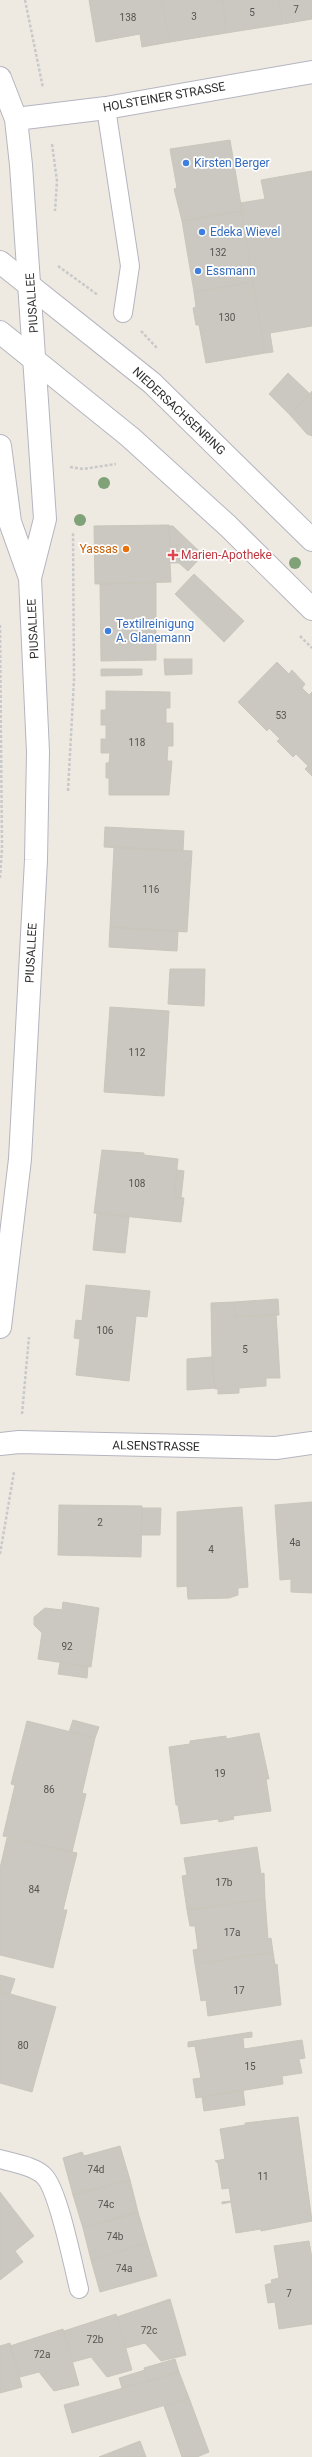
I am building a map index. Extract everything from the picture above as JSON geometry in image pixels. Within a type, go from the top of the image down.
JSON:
[{"type":"street","name":"HOLSTEINER STRASSE","points":[[16,119],[106,108],[216,87],[312,72]]},
{"type":"street","name":"PIUSALLEE","points":[[0,78],[16,119],[31,287],[46,519],[30,578]]},
{"type":"street","name":"NIEDERSACHSENRING","points":[[0,262],[152,383],[312,540]]},
{"type":"street","points":[[0,332],[130,437],[228,526],[312,609]]},
{"type":"street","name":"PIUSALLEE","points":[[0,453],[10,522],[30,578],[38,752],[36,860],[20,1159],[0,1327]]},
{"type":"street","name":"ALSENSTRASSE","points":[[0,1444],[19,1442],[276,1448],[312,1443]]},
{"type":"lane","points":[[106,108],[130,266],[123,313]]},
{"type":"lane","points":[[0,2159],[37,2170],[46,2177],[56,2201],[79,2289]]},
{"type":"path","points":[[26,0],[49,116]]},
{"type":"path","points":[[52,262],[123,313],[159,350]]},
{"type":"path","points":[[72,469],[119,464]]},
{"type":"path","points":[[0,625],[2,840],[0,878]]},
{"type":"building","points":[[89,0],[161,0],[170,42],[142,47],[140,34],[96,42]]},
{"type":"building","points":[[161,0],[223,0],[226,33],[170,42]]},
{"type":"building","points":[[223,0],[278,0],[283,24],[226,33]]},
{"type":"building","points":[[278,0],[312,0],[312,19],[283,24]]},
{"type":"building","points":[[230,140],[242,211],[182,221],[174,189],[177,188],[170,149]]},
{"type":"building","points":[[312,171],[312,326],[270,333],[273,352],[265,353],[240,203],[265,199],[261,180]]},
{"type":"building","points":[[242,211],[253,282],[194,292],[182,221]]},
{"type":"building","points":[[253,282],[265,353],[206,363],[199,325],[196,325],[193,308],[196,307],[194,292]]},
{"type":"building","points":[[288,373],[310,394],[290,415],[269,394]]},
{"type":"building","points":[[312,391],[312,436],[307,434],[290,415]]},
{"type":"building","points":[[169,525],[170,546],[178,545],[179,563],[170,563],[171,582],[95,584],[94,526]]},
{"type":"building","points":[[169,526],[173,526],[203,555],[188,571],[179,563],[178,545],[170,546]]},
{"type":"building","points":[[194,574],[244,621],[224,642],[175,594]]},
{"type":"building","points":[[156,583],[156,660],[101,661],[100,584]]},
{"type":"building","points":[[164,659],[192,659],[192,674],[165,675]]},
{"type":"building","points":[[277,662],[289,674],[292,670],[305,684],[302,688],[309,695],[312,692],[312,776],[305,769],[308,766],[296,754],[293,757],[277,741],[280,739],[269,728],[267,731],[238,702]]},
{"type":"building","points":[[101,669],[142,669],[142,675],[101,676]]},
{"type":"building","points":[[106,691],[170,692],[170,708],[166,708],[166,723],[173,723],[173,746],[168,746],[167,761],[172,761],[169,795],[109,795],[109,778],[106,778],[106,763],[109,763],[110,753],[101,753],[101,739],[106,739],[106,725],[101,725],[101,710],[106,710]]},
{"type":"building","points":[[105,827],[184,831],[183,851],[104,847]]},
{"type":"building","points":[[114,847],[192,851],[187,932],[110,927]]},
{"type":"building","points":[[110,927],[178,931],[177,951],[109,947]]},
{"type":"building","points":[[170,969],[205,969],[204,1006],[168,1004]]},
{"type":"building","points":[[110,1007],[169,1011],[164,1096],[104,1092]]},
{"type":"building","points":[[102,1150],[144,1153],[144,1155],[178,1159],[174,1197],[184,1198],[181,1222],[94,1213]]},
{"type":"building","points":[[177,1170],[184,1171],[181,1198],[174,1197]]},
{"type":"building","points":[[97,1213],[129,1217],[125,1253],[93,1250]]},
{"type":"building","points":[[86,1285],[150,1291],[147,1317],[136,1316],[129,1381],[76,1375],[80,1339],[74,1338],[76,1320],[82,1321]]},
{"type":"building","points":[[278,1299],[279,1315],[235,1317],[234,1302]]},
{"type":"building","points":[[234,1302],[235,1317],[276,1314],[280,1378],[266,1378],[266,1386],[239,1388],[239,1393],[218,1394],[218,1389],[215,1389],[212,1357],[211,1303]]},
{"type":"building","points":[[212,1357],[215,1388],[187,1390],[187,1359]]},
{"type":"building","points":[[312,1502],[312,1593],[291,1592],[291,1579],[280,1580],[275,1505]]},
{"type":"building","points":[[59,1505],[142,1506],[141,1557],[58,1555]]},
{"type":"building","points":[[242,1507],[248,1587],[238,1588],[238,1595],[229,1598],[188,1599],[187,1586],[177,1587],[177,1512]]},
{"type":"building","points":[[142,1508],[161,1508],[160,1535],[141,1535]]},
{"type":"building","points":[[63,1602],[99,1608],[91,1667],[38,1659],[42,1633],[34,1625],[34,1617],[45,1608],[62,1610]]},
{"type":"building","points":[[60,1663],[88,1666],[87,1678],[58,1674]]},
{"type":"building","points":[[73,1720],[99,1727],[95,1738],[69,1732]]},
{"type":"building","points":[[27,1721],[95,1738],[82,1793],[86,1794],[72,1852],[3,1836],[15,1785],[11,1784]]},
{"type":"building","points":[[259,1733],[269,1779],[266,1779],[271,1811],[233,1816],[234,1819],[219,1822],[218,1819],[181,1824],[178,1805],[176,1805],[169,1747],[190,1744],[190,1741],[226,1736],[226,1739]]},
{"type":"building","points":[[7,1838],[77,1853],[63,1910],[67,1910],[53,1968],[0,1955],[0,1868]]},
{"type":"building","points":[[257,1847],[261,1874],[264,1873],[265,1899],[187,1910],[182,1876],[187,1875],[184,1858]]},
{"type":"building","points":[[265,1899],[268,1939],[271,1938],[273,1952],[195,1964],[193,1950],[198,1949],[195,1926],[190,1926],[187,1910]]},
{"type":"building","points":[[273,1952],[275,1965],[277,1964],[281,2005],[208,2016],[206,2000],[201,2001],[195,1964]]},
{"type":"building","points":[[0,1975],[15,1979],[10,1994],[0,1991]]},
{"type":"building","points":[[0,1991],[56,2007],[32,2092],[0,2083]]},
{"type":"building","points":[[252,2032],[252,2037],[243,2038],[244,2049],[302,2040],[305,2058],[299,2059],[302,2073],[282,2076],[283,2084],[196,2098],[193,2079],[201,2078],[195,2046],[188,2047],[188,2042]]},
{"type":"building","points":[[243,2090],[245,2105],[204,2111],[202,2097]]},
{"type":"building","points":[[298,2117],[312,2221],[261,2231],[261,2229],[236,2233],[231,2202],[222,2204],[222,2202],[231,2201],[229,2188],[222,2189],[218,2163],[215,2161],[225,2159],[220,2129],[245,2125],[245,2123]]},
{"type":"building","points":[[120,2146],[130,2180],[73,2195],[63,2158],[82,2152],[84,2156]]},
{"type":"building","points":[[130,2180],[138,2212],[83,2228],[73,2195]]},
{"type":"building","points":[[0,2192],[34,2236],[15,2251],[23,2262],[0,2280]]},
{"type":"building","points":[[138,2212],[147,2243],[91,2260],[83,2228]]},
{"type":"building","points":[[309,2241],[312,2258],[312,2324],[279,2329],[275,2302],[268,2303],[265,2285],[272,2283],[271,2280],[279,2278],[274,2246]]},
{"type":"building","points":[[147,2243],[157,2276],[100,2292],[91,2260]]},
{"type":"building","points":[[170,2299],[186,2355],[161,2361],[145,2343],[126,2348],[117,2317]]},
{"type":"building","points":[[116,2314],[132,2370],[107,2377],[91,2357],[73,2362],[64,2331]]},
{"type":"building","points":[[63,2329],[79,2385],[54,2391],[39,2372],[20,2377],[10,2346]]},
{"type":"building","points":[[10,2343],[22,2387],[0,2393],[0,2346]]},
{"type":"building","points":[[175,2359],[179,2372],[148,2381],[144,2368]]},
{"type":"building","points":[[145,2370],[148,2381],[122,2388],[119,2378]]},
{"type":"building","points":[[179,2372],[189,2398],[72,2433],[64,2405]]},
{"type":"building","points":[[189,2398],[209,2452],[197,2457],[182,2457],[164,2406]]},
{"type":"building","points":[[140,2441],[146,2457],[99,2457]]},
{"type":"place","name":"Kirsten Berger","points":[[186,163]]},
{"type":"place","name":"Edeka Wievel","points":[[202,232]]},
{"type":"place","name":"Essmann","points":[[198,271]]},
{"type":"place","name":"Yassas","points":[[126,549]]},
{"type":"place","name":"Marien-Apotheke","points":[[173,555]]},
{"type":"place","name":"Textilreinigung A. Glanemann","points":[[108,631]]}]
